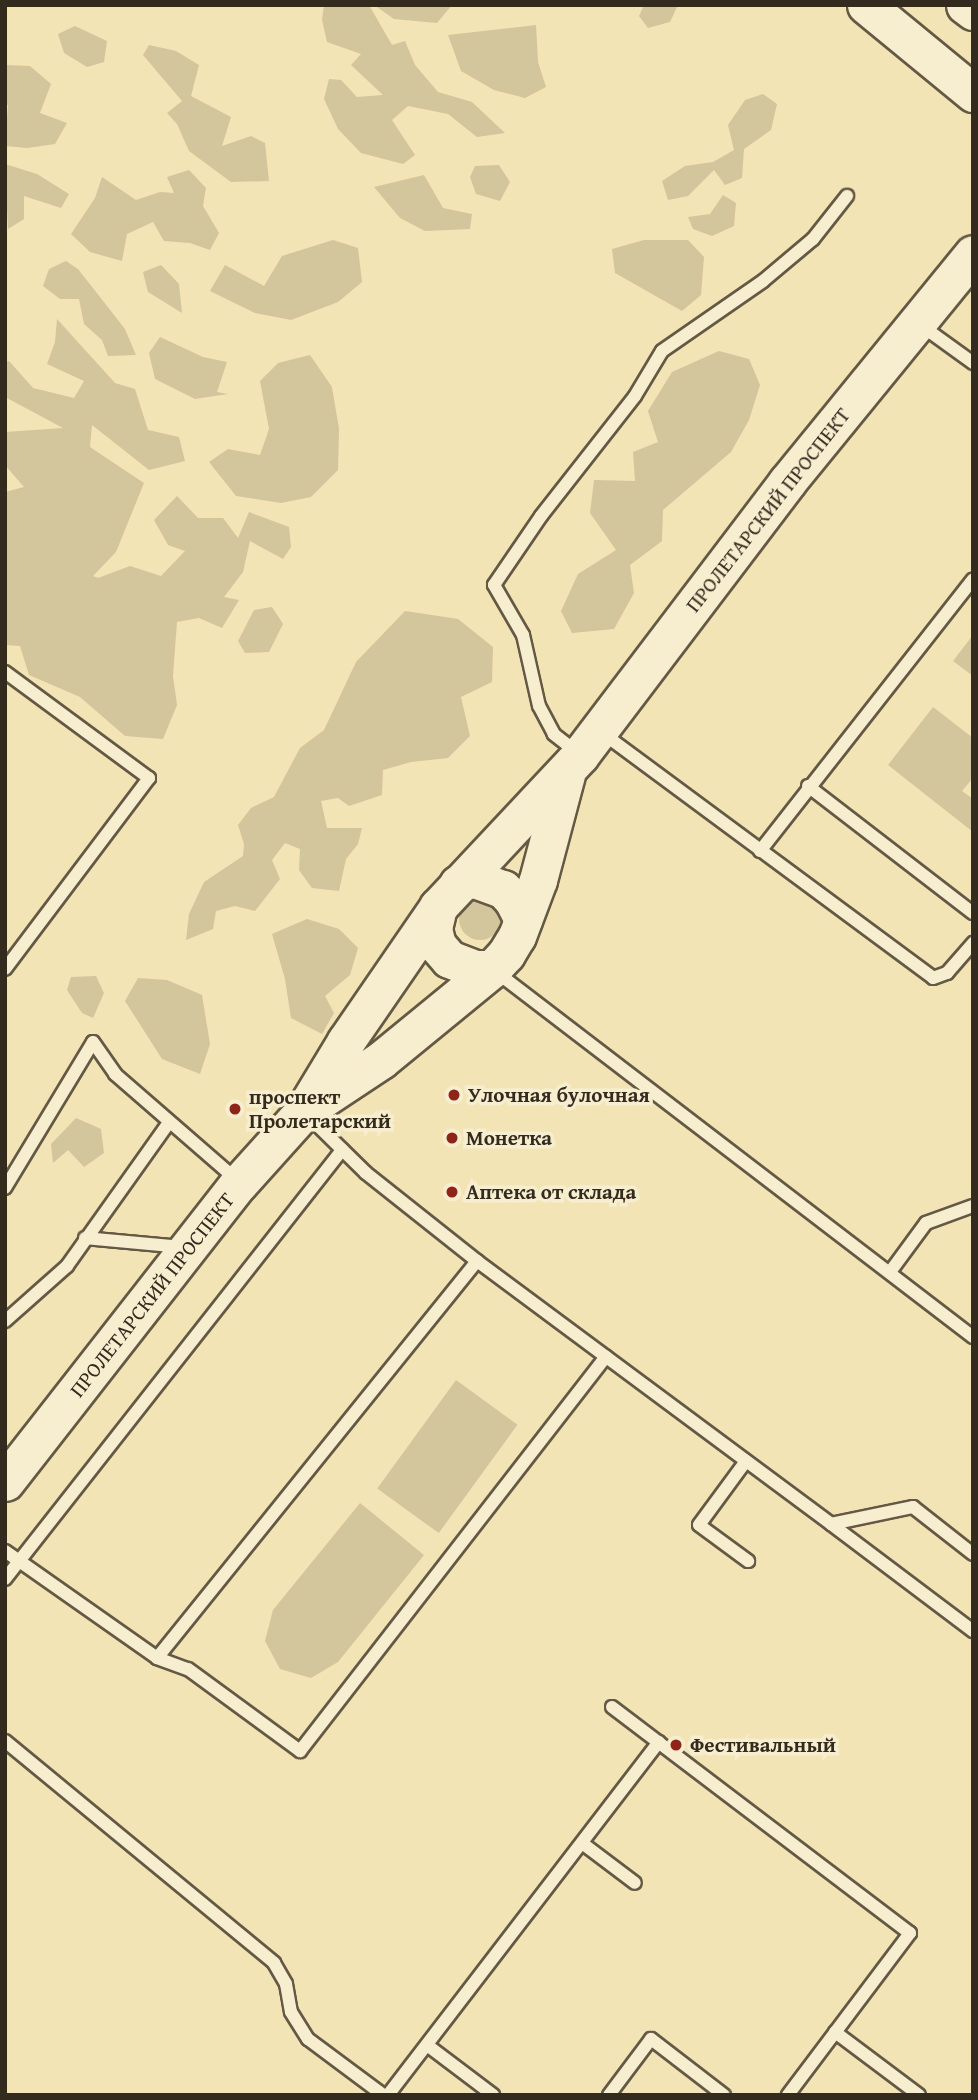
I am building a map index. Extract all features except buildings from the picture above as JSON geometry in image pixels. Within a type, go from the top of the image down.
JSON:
[{"type":"main road","points":[[866,5],[973,93]]},
{"type":"main road","points":[[965,5],[973,11]]},
{"type":"main road","name":"ПРОЛЕТАРСКИЙ ПРОСПЕКТ","points":[[5,1482],[239,1183],[303,1112],[345,1041],[448,896],[582,752],[787,482],[973,254]]},
{"type":"main road","name":"ПРОЛЕТАРСКИЙ ПРОСПЕКТ","points":[[303,1112],[381,1060],[492,969],[506,954],[523,920],[582,752]]},
{"type":"main road","points":[[492,969],[475,969],[449,959],[437,945],[433,929],[448,896],[472,878],[503,889],[523,920]]},
{"type":"lane","points":[[847,196],[813,239],[763,281],[662,351],[635,396],[541,516],[494,585],[523,635],[539,706],[554,734],[760,851],[933,978],[947,973],[973,943]]},
{"type":"lane","points":[[918,323],[973,363]]},
{"type":"lane","points":[[760,851],[808,786],[973,579]]},
{"type":"lane","points":[[5,672],[149,778],[5,969]]},
{"type":"lane","points":[[808,786],[973,913]]},
{"type":"lane","points":[[492,969],[973,1337]]},
{"type":"lane","points":[[5,1188],[93,1042],[115,1074],[168,1124],[239,1183]]},
{"type":"lane","points":[[303,1112],[366,1173],[477,1261],[973,1631]]},
{"type":"lane","points":[[5,1321],[67,1266],[168,1124]]},
{"type":"lane","points":[[5,1579],[342,1150]]},
{"type":"lane","points":[[890,1272],[926,1223],[973,1206]]},
{"type":"lane","points":[[85,1238],[188,1248]]},
{"type":"lane","points":[[157,1658],[477,1261]]},
{"type":"lane","points":[[5,1551],[157,1658],[188,1669],[300,1751],[606,1357]]},
{"type":"lane","points":[[746,1461],[699,1525],[748,1561]]},
{"type":"lane","points":[[831,1524],[913,1507],[973,1554]]},
{"type":"lane","points":[[612,1707],[910,1933],[788,2095]]},
{"type":"lane","points":[[5,1741],[274,1963],[286,1984],[291,2012],[308,2039],[386,2095],[659,1742]]},
{"type":"lane","points":[[582,1843],[635,1883]]},
{"type":"lane","points":[[835,2032],[919,2095]]},
{"type":"lane","points":[[609,2095],[651,2039],[724,2095]]},
{"type":"lane","points":[[427,2045],[493,2095]]},
{"type":"shaded area","points":[[324,5],[369,5],[392,45],[405,41],[415,65],[438,92],[472,102],[505,133],[477,137],[448,114],[408,106],[392,120],[415,155],[403,164],[361,153],[338,129],[324,99],[329,79],[341,80],[357,97],[383,95],[351,65],[361,54],[327,42],[322,20]]},
{"type":"shaded area","points":[[374,5],[452,5],[437,23],[394,19]]},
{"type":"shaded area","points":[[644,5],[678,5],[670,22],[648,28],[639,16]]},
{"type":"shaded area","points":[[536,25],[538,62],[546,87],[525,98],[494,90],[461,71],[448,35]]},
{"type":"shaded area","points":[[75,26],[107,41],[104,62],[87,67],[64,53],[58,34]]},
{"type":"shaded area","points":[[149,45],[176,51],[199,65],[191,96],[231,117],[222,146],[251,136],[265,143],[269,181],[231,182],[189,151],[177,124],[167,113],[182,101],[143,55]]},
{"type":"shaded area","points":[[5,65],[30,66],[51,84],[40,113],[67,123],[55,144],[27,148],[5,146],[8,105],[5,104]]},
{"type":"shaded area","points":[[763,94],[777,104],[771,130],[744,149],[742,178],[725,185],[714,170],[688,196],[668,200],[662,181],[685,166],[713,162],[734,150],[728,125],[745,100]]},
{"type":"shaded area","points":[[5,164],[37,174],[69,194],[61,208],[24,196],[24,219],[8,229]]},
{"type":"shaded area","points":[[499,165],[510,182],[500,201],[476,194],[470,177],[475,166]]},
{"type":"shaded area","points":[[189,170],[206,188],[203,206],[219,233],[210,250],[190,243],[164,241],[153,222],[127,234],[122,261],[90,252],[71,234],[95,198],[102,177],[136,200],[160,192],[174,193],[167,177]]},
{"type":"shaded area","points":[[424,175],[443,208],[472,214],[470,229],[425,231],[400,218],[374,187]]},
{"type":"shaded area","points":[[723,195],[736,203],[734,226],[712,236],[693,229],[688,217],[710,214]]},
{"type":"shaded area","points":[[333,240],[358,248],[362,282],[338,302],[291,320],[255,313],[210,291],[225,265],[264,286],[282,256]]},
{"type":"shaded area","points":[[644,240],[688,240],[704,257],[701,295],[682,311],[615,273],[612,249]]},
{"type":"shaded area","points":[[66,261],[78,269],[125,329],[136,355],[108,356],[102,340],[84,324],[79,299],[60,299],[43,286],[49,269]]},
{"type":"shaded area","points":[[161,265],[179,284],[182,313],[148,292],[143,272]]},
{"type":"shaded area","points":[[57,319],[115,383],[135,389],[148,430],[179,437],[185,461],[149,470],[92,425],[90,447],[144,483],[116,552],[93,576],[98,578],[130,566],[161,576],[185,551],[168,545],[154,520],[177,496],[198,518],[223,518],[238,538],[249,512],[289,527],[291,547],[283,559],[250,541],[243,572],[224,597],[239,600],[222,628],[199,618],[177,622],[173,676],[177,705],[163,739],[125,736],[80,697],[29,675],[20,646],[5,645],[5,492],[24,487],[5,465],[5,432],[63,428],[5,397],[5,362],[9,361],[33,388],[74,398],[84,381],[47,364],[55,342]]},
{"type":"shaded area","points":[[160,337],[203,357],[227,362],[217,392],[228,394],[195,399],[155,379],[149,353]]},
{"type":"shaded area","points":[[719,351],[749,359],[760,385],[749,420],[731,452],[663,510],[662,541],[630,565],[634,593],[614,629],[572,633],[561,611],[578,574],[616,550],[590,513],[594,480],[635,481],[633,452],[658,442],[648,411],[672,372]]},
{"type":"shaded area","points":[[310,355],[332,387],[339,429],[338,470],[311,497],[281,503],[236,496],[209,462],[228,449],[260,455],[269,429],[260,381],[278,363]]},
{"type":"shaded area","points":[[272,607],[283,624],[269,652],[245,653],[238,641],[254,610]]},
{"type":"shaded area","points":[[405,611],[458,619],[493,647],[492,682],[461,697],[470,736],[448,758],[411,762],[383,770],[382,795],[349,806],[338,798],[321,801],[327,828],[362,828],[358,844],[346,859],[339,891],[312,888],[299,870],[300,849],[285,843],[272,860],[280,879],[255,911],[235,906],[216,911],[213,929],[186,940],[189,914],[204,882],[243,856],[244,844],[238,825],[251,808],[274,797],[300,748],[324,730],[356,662]]},
{"type":"shaded area","points":[[973,635],[973,676],[953,661]]},
{"type":"shaded area","points":[[933,707],[973,738],[973,778],[962,791],[973,799],[973,832],[888,765]]},
{"type":"shaded area","points":[[480,898],[495,904],[501,919],[495,934],[480,940],[465,934],[459,919],[465,904]]},
{"type":"shaded area","points":[[307,919],[339,929],[358,948],[350,975],[325,996],[334,1013],[322,1034],[291,1018],[285,979],[272,934]]},
{"type":"shaded area","points":[[96,976],[104,993],[93,1018],[82,1013],[67,990],[71,977]]},
{"type":"shaded area","points":[[138,978],[167,980],[202,995],[210,1044],[200,1074],[162,1059],[125,1001]]},
{"type":"shaded area","points":[[76,1118],[101,1129],[104,1153],[84,1167],[68,1150],[53,1163],[51,1144]]},
{"type":"shaded area","points":[[456,1380],[517,1425],[439,1533],[377,1488]]},
{"type":"shaded area","points":[[360,1503],[424,1555],[338,1662],[311,1678],[280,1669],[265,1641],[273,1610]]},
{"type":"place","name":"Улочная булочная","points":[[454,1095]]},
{"type":"place","name":"проспект Пролетарский","points":[[235,1109]]},
{"type":"place","name":"Монетка","points":[[452,1138]]},
{"type":"place","name":"Аптека от склада","points":[[452,1192]]},
{"type":"place","name":"Фестивальный","points":[[676,1745]]}]
